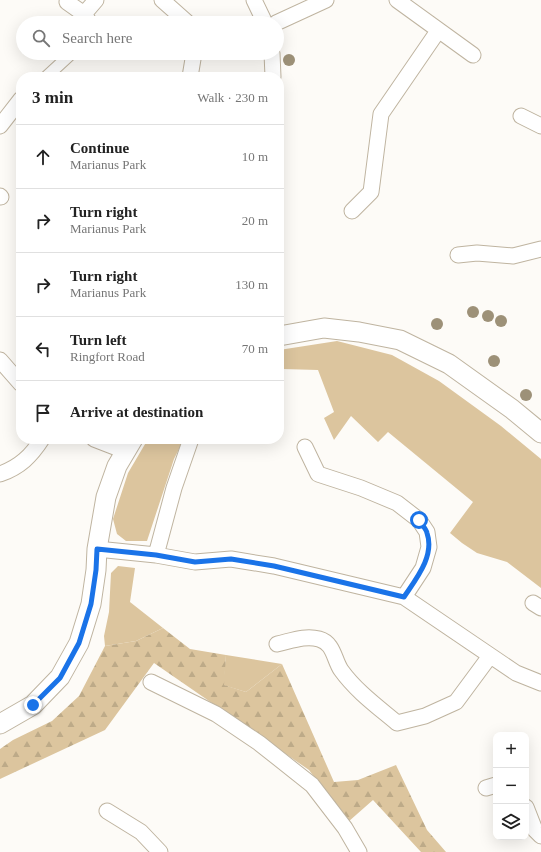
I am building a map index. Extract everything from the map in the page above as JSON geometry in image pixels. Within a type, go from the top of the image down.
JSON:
[{"type":"street","points":[[88,16],[96,0]]},
{"type":"street","points":[[162,0],[180,16]]},
{"type":"street","points":[[254,0],[261,16]]},
{"type":"street","points":[[284,19],[326,0]]},
{"type":"street","points":[[396,0],[473,55]]},
{"type":"street","points":[[67,2],[83,16]]},
{"type":"street","points":[[352,210],[371,192],[381,114],[438,31]]},
{"type":"street","points":[[50,72],[64,60]]},
{"type":"street","points":[[191,72],[193,60]]},
{"type":"street","points":[[272,60],[273,72]]},
{"type":"street","points":[[0,126],[16,105]]},
{"type":"street","points":[[520,116],[541,126]]},
{"type":"street","points":[[458,255],[477,253],[513,256],[541,249]]},
{"type":"street","points":[[284,335],[324,328],[359,332],[400,340],[449,364],[512,409],[541,433]]},
{"type":"street","points":[[0,360],[16,378]]},
{"type":"street","points":[[0,474],[12,470],[28,457],[38,444]]},
{"type":"street","points":[[156,555],[174,488],[189,444]]},
{"type":"street","points":[[0,724],[33,705],[60,678],[79,643],[91,604],[96,570],[97,549],[106,497],[117,466],[129,445]]},
{"type":"street","points":[[305,447],[318,474],[397,502],[419,520],[427,532],[429,547],[423,568],[404,597]]},
{"type":"street","points":[[97,549],[156,555],[195,562],[231,559],[274,566],[404,597],[516,673],[541,683]]},
{"type":"street","points":[[277,644],[307,637],[321,639],[332,649],[338,665],[346,677],[370,701],[397,723],[425,716],[456,702],[490,656]]},
{"type":"street","points":[[151,682],[216,714],[259,743],[312,785],[344,828],[359,852]]},
{"type":"street","points":[[107,811],[140,832],[160,852]]},
{"type":"street","points":[[529,815],[535,830],[541,836]]},
{"type":"green space","points":[[337,341],[392,355],[439,381],[501,426],[541,459],[541,588],[507,562],[477,553],[450,533],[473,502],[388,432],[378,442],[351,416],[334,440],[324,418],[334,412],[318,370],[284,369],[284,349]]},
{"type":"green space","points":[[145,444],[182,444],[174,459],[147,541],[126,541],[117,534],[113,519],[128,473]]},
{"type":"green space","points":[[118,566],[135,568],[130,602],[163,628],[136,641],[105,646],[104,636],[109,612],[111,573]]},
{"type":"green space","points":[[163,628],[190,649],[226,655],[224,685],[246,692],[282,664],[334,782],[358,780],[396,765],[427,830],[446,852],[421,852],[373,800],[348,822],[309,770],[154,663],[105,730],[0,779],[0,749],[13,740],[52,721],[79,696],[105,646],[136,641]]},
{"type":"green space","points":[[226,655],[282,664],[246,692],[223,685]]},
{"type":"route","points":[[33,705],[60,678],[79,643],[91,604],[96,570],[97,549],[156,555],[195,562],[231,559],[274,566],[404,597],[423,568],[429,547],[427,532],[419,520]]}]
